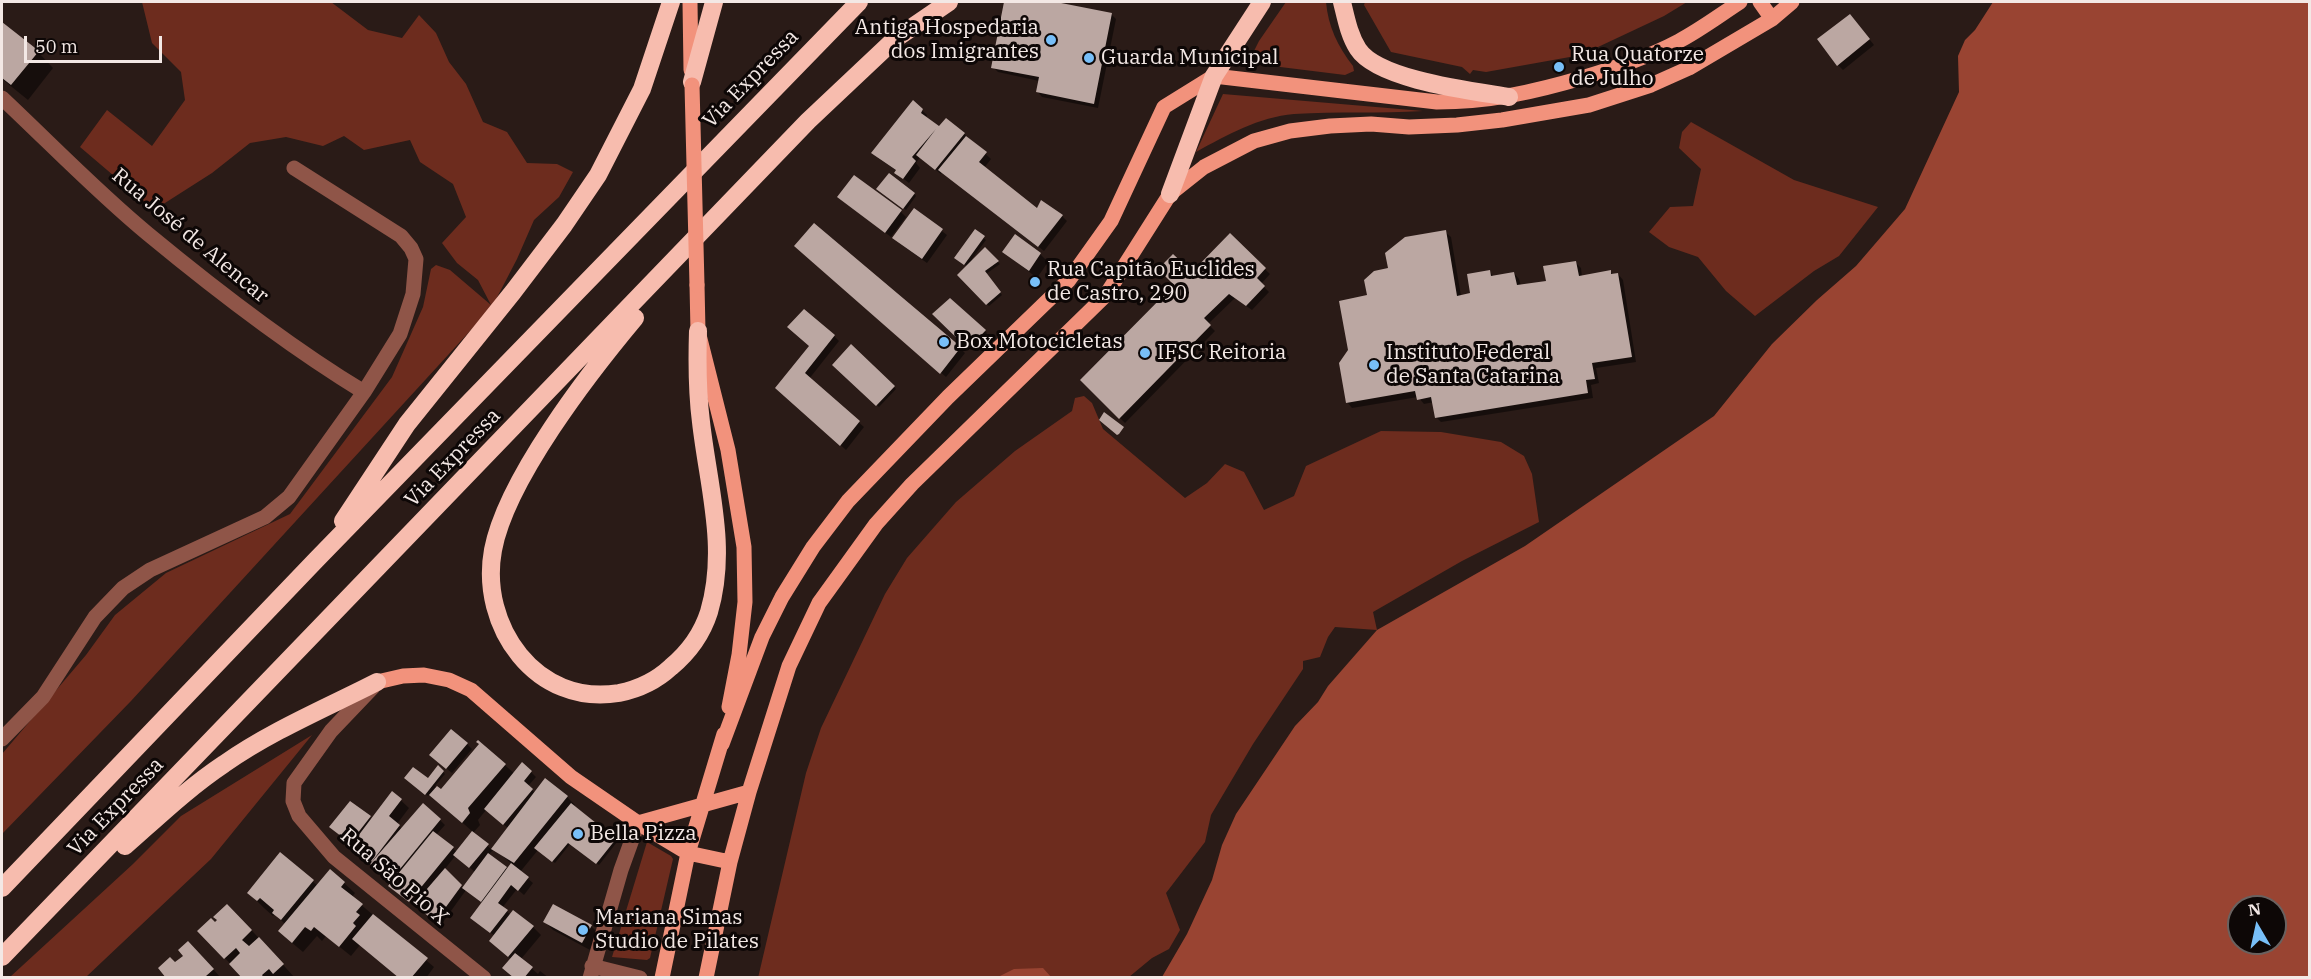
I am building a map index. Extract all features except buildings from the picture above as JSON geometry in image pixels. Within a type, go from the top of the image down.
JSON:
[{"type":"highway","points":[[316,560],[407,424],[519,284],[564,225],[598,175],[642,89],[671,2]]},
{"type":"highway","points":[[692,84],[714,2]]},
{"type":"highway","name":"Via Expressa","points":[[2,888],[316,560],[859,2]]},
{"type":"highway","name":"Via Expressa","points":[[2,957],[808,121],[895,39],[949,2]]},
{"type":"highway","points":[[1170,194],[1214,76],[1262,2]]},
{"type":"highway","points":[[1342,2],[1347,27],[1359,51],[1388,71],[1433,84],[1509,97]]},
{"type":"highway","points":[[698,331],[696,372],[718,544],[716,580],[709,612],[698,637],[679,660],[660,677],[634,690],[605,695],[584,694],[566,689],[548,681],[529,667],[509,642],[497,611],[490,578],[493,549],[503,520],[529,467],[590,375],[621,334],[743,190]]},
{"type":"highway","points":[[50,909],[224,763],[280,731],[378,682]]},
{"type":"main road","points":[[690,2],[698,331],[737,495],[746,576],[739,655],[722,744]]},
{"type":"main road","points":[[662,978],[688,853],[701,806],[762,637],[782,597],[813,547],[848,501],[948,397],[1069,280],[1111,221],[1164,107],[1214,76],[1437,102],[1471,102],[1509,97],[1600,72],[1649,55],[1679,41],[1740,2]]},
{"type":"main road","points":[[1760,2],[1772,19]]},
{"type":"main road","points":[[706,978],[730,862],[749,792],[789,666],[819,603],[876,524],[912,484],[1106,295],[1170,194],[1204,167],[1254,141],[1290,131],[1371,124],[1409,127],[1456,125],[1514,119],[1589,105],[1651,85],[1689,68],[1772,19],[1792,2]]},
{"type":"main road","points":[[378,682],[403,676],[424,675],[449,680],[471,690],[572,777],[638,823],[688,853],[730,862]]},
{"type":"main road","points":[[638,823],[749,792]]},
{"type":"street","name":"Rua José de Alencar","points":[[2,98],[147,233],[271,330],[321,366],[364,392]]},
{"type":"street","points":[[2,740],[43,697],[95,617],[123,588],[150,570],[265,517],[289,497],[364,392],[400,334],[412,294],[416,259],[411,248],[400,236],[294,168]]},
{"type":"street","name":"Rua São Pio X","points":[[378,682],[331,730],[294,783],[293,801],[299,816],[334,857],[484,978]]},
{"type":"street","points":[[638,823],[621,870],[591,972],[640,978]]},
{"type":"shaded area","points":[[142,2],[331,2],[368,30],[402,38],[419,15],[436,33],[449,62],[466,84],[483,122],[507,132],[527,163],[557,164],[573,172],[559,197],[534,220],[492,307],[131,701],[2,834],[2,754],[86,655],[115,615],[166,573],[290,514],[392,377],[423,307],[431,269],[436,265],[450,270],[491,305],[478,280],[457,263],[442,243],[466,217],[453,184],[420,162],[410,140],[364,150],[344,136],[323,146],[286,137],[250,143],[212,173],[154,210],[80,147],[107,110],[152,146],[185,100],[181,72],[152,43]]},
{"type":"shaded area","points":[[1286,2],[1326,2],[1335,36],[1354,71],[1345,75],[1248,63],[1259,41]]},
{"type":"shaded area","points":[[1365,2],[1687,2],[1664,16],[1581,55],[1486,72],[1473,70],[1470,74],[1462,67],[1391,52],[1364,5]]},
{"type":"shaded area","points":[[1993,2],[2309,2],[2309,977],[1162,977],[1187,934],[1212,880],[1222,845],[1236,814],[1295,726],[1318,702],[1328,686],[1377,630],[1525,546],[1714,416],[1772,344],[1856,266],[1905,209],[1959,92],[1958,56],[1965,40],[1975,30]]},
{"type":"shaded area","points":[[1223,94],[1423,111],[1310,113],[1281,116],[1243,128],[1196,152]]},
{"type":"shaded area","points":[[1691,122],[1794,180],[1878,207],[1839,256],[1814,271],[1755,316],[1726,291],[1698,257],[1669,247],[1649,232],[1670,207],[1693,206],[1701,169],[1679,148],[1682,132]]},
{"type":"shaded area","points":[[1084,396],[1092,403],[1103,429],[1185,498],[1207,483],[1225,464],[1244,472],[1264,510],[1294,496],[1306,466],[1381,431],[1441,432],[1501,442],[1524,456],[1532,474],[1539,522],[1462,561],[1373,612],[1377,630],[1335,627],[1320,657],[1303,661],[1303,669],[1253,744],[1211,815],[1205,842],[1166,893],[1180,930],[1169,949],[1152,958],[1129,977],[758,978],[806,773],[821,728],[885,594],[907,558],[956,502],[1015,451],[1072,411],[1075,398]]},
{"type":"shaded area","points":[[312,735],[211,859],[86,977],[10,977],[133,864],[181,816]]},
{"type":"shaded area","points":[[647,842],[673,859],[650,958],[647,960],[612,957]]},
{"type":"shaded area","points":[[1043,968],[1051,977],[998,977],[1014,969]]},
{"type":"place","name":"Antiga Hospedaria dos Imigrantes","points":[[1051,40]]},
{"type":"place","name":"Guarda Municipal","points":[[1089,58]]},
{"type":"place","name":"Rua Quatorze de Julho","points":[[1559,67]]},
{"type":"place","name":"Rua Capitão Euclides de Castro, 290","points":[[1035,282]]},
{"type":"place","name":"Box Motocicletas","points":[[944,342]]},
{"type":"place","name":"IFSC Reitoria","points":[[1145,353]]},
{"type":"place","name":"Instituto Federal de Santa Catarina","points":[[1374,365]]},
{"type":"place","name":"Bella Pizza","points":[[578,834]]},
{"type":"place","name":"Mariana Simas Studio de Pilates","points":[[583,930]]}]
